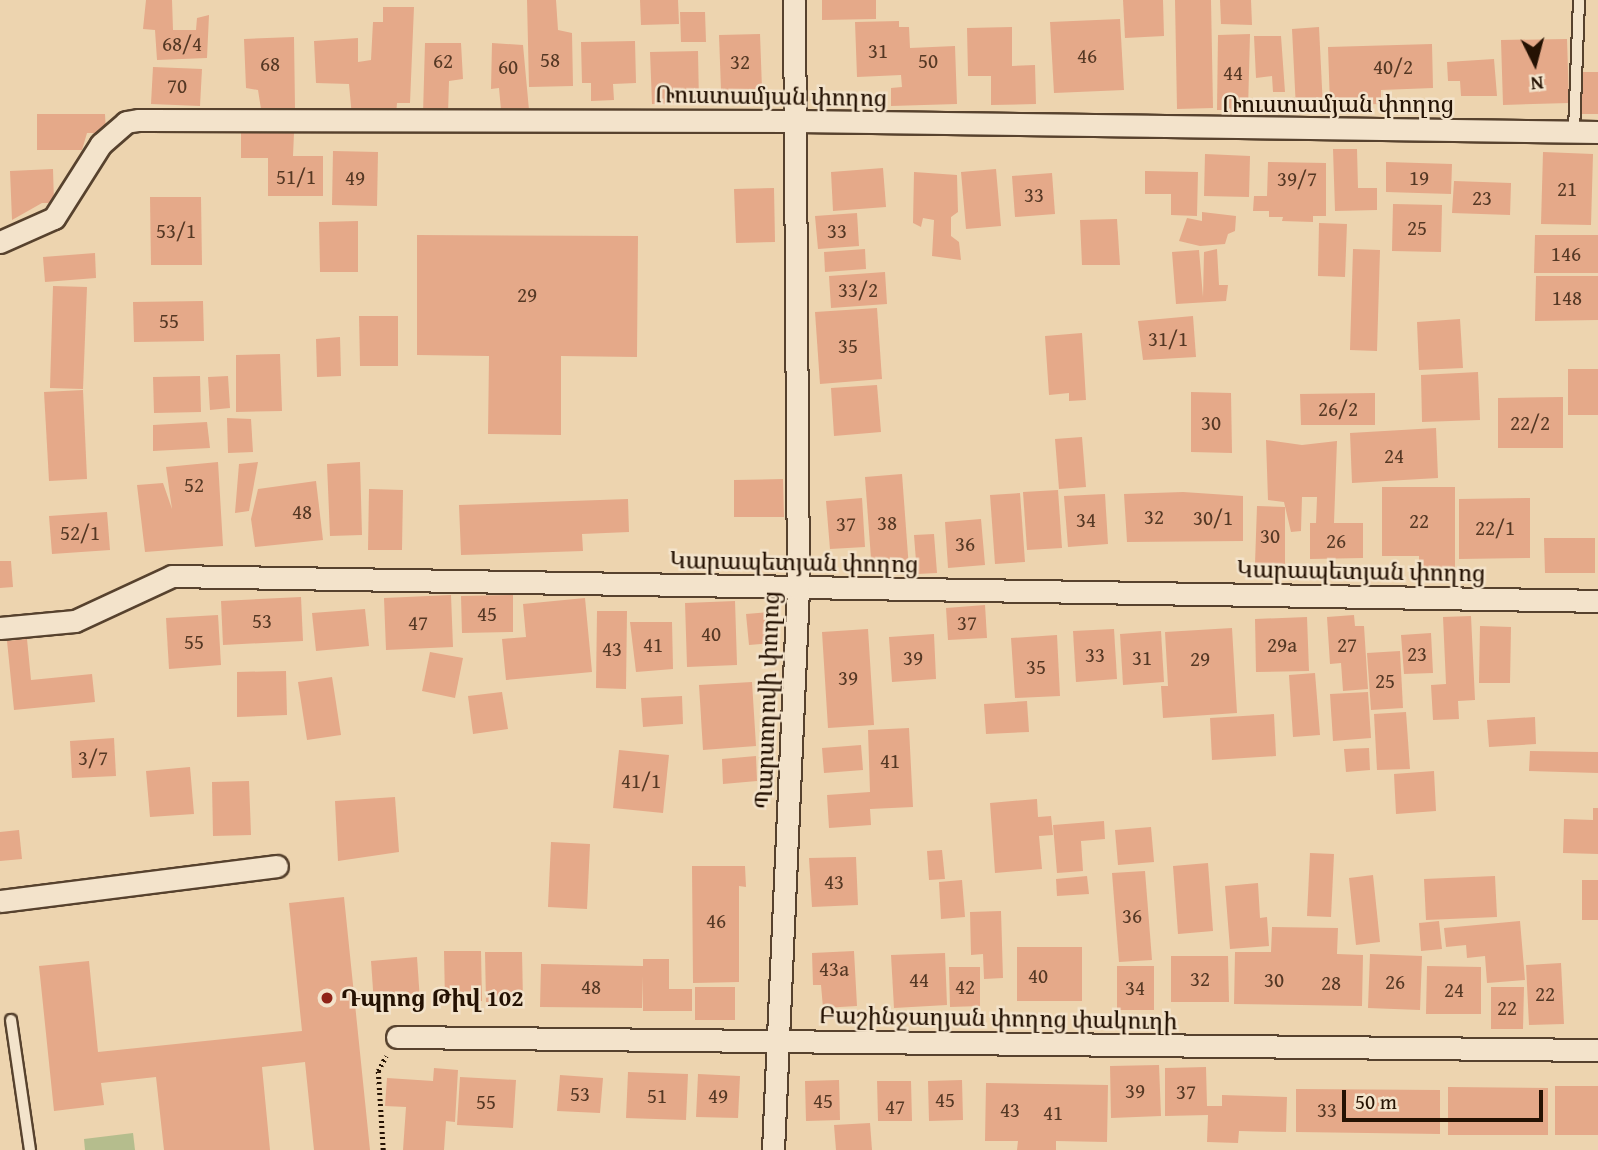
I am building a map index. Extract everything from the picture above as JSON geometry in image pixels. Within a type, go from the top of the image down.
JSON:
[{"type":"street","name":"Պարսողովի փողոց","points":[[774,1150],[798,588],[797,121],[794,0]]},
{"type":"street","name":"Ռուստամյան փողոց","points":[[0,242],[54,218],[101,144],[126,122],[139,120],[797,121],[1598,132]]},
{"type":"street","name":"Կարապետյան փողոց","points":[[0,628],[75,621],[173,576],[1598,601]]},
{"type":"street","points":[[0,901],[276,866]]},
{"type":"street","name":"Բաշինջաղյան փողոց փակուղի","points":[[397,1037],[1598,1050]]},
{"type":"lane","points":[[1574,131],[1579,0]]},
{"type":"lane","points":[[11,1020],[30,1150]]},
{"type":"path","points":[[383,1150],[378,1071],[397,1037]]},
{"type":"green space","points":[[133,1133],[135,1150],[85,1150],[84,1139]]},
{"type":"building","points":[[146,0],[172,0],[173,30],[196,30],[197,18],[209,15],[207,58],[157,60],[155,30],[143,29]]},
{"type":"building","points":[[527,0],[556,0],[558,30],[572,33],[573,86],[529,87]]},
{"type":"building","points":[[640,0],[678,0],[679,24],[641,25]]},
{"type":"building","points":[[822,0],[876,0],[876,19],[822,20]]},
{"type":"building","points":[[1123,0],[1163,0],[1164,36],[1125,38]]},
{"type":"building","points":[[1175,0],[1211,0],[1213,108],[1177,109]]},
{"type":"building","points":[[1220,0],[1251,0],[1252,25],[1221,24]]},
{"type":"building","points":[[383,7],[414,7],[410,103],[397,103],[396,115],[352,117],[349,84],[316,83],[314,41],[358,38],[358,62],[371,60],[373,22],[383,22]]},
{"type":"building","points":[[680,12],[705,12],[706,42],[681,42]]},
{"type":"building","points":[[1120,19],[1124,90],[1054,93],[1050,22]]},
{"type":"building","points":[[899,21],[899,27],[909,27],[910,48],[955,46],[957,104],[891,106],[891,88],[902,87],[901,75],[857,77],[855,22]]},
{"type":"building","points":[[1012,27],[1012,66],[1035,65],[1036,104],[991,105],[991,76],[968,76],[967,28]]},
{"type":"building","points":[[1319,27],[1323,108],[1296,109],[1292,29]]},
{"type":"building","points":[[760,34],[762,89],[721,90],[719,35]]},
{"type":"building","points":[[1250,34],[1248,110],[1217,110],[1218,35]]},
{"type":"building","points":[[1254,36],[1281,36],[1285,92],[1273,92],[1272,76],[1256,78]]},
{"type":"building","points":[[294,37],[295,108],[261,109],[258,90],[246,88],[244,39]]},
{"type":"building","points":[[1567,39],[1569,103],[1503,105],[1501,40]]},
{"type":"building","points":[[635,41],[636,83],[613,84],[614,100],[591,101],[591,83],[582,83],[581,42]]},
{"type":"building","points":[[425,43],[461,43],[463,79],[449,81],[448,114],[423,114]]},
{"type":"building","points":[[492,43],[523,45],[529,110],[501,110],[499,88],[491,89]]},
{"type":"building","points":[[1432,44],[1433,88],[1381,90],[1381,104],[1330,105],[1328,47]]},
{"type":"building","points":[[698,51],[699,103],[652,104],[650,52]]},
{"type":"building","points":[[1494,59],[1497,96],[1461,96],[1460,81],[1448,81],[1447,62]]},
{"type":"building","points":[[153,67],[202,69],[200,106],[151,104]]},
{"type":"building","points":[[1578,72],[1598,72],[1598,114],[1578,114]]},
{"type":"building","points":[[37,114],[105,114],[106,133],[87,133],[82,150],[37,150]]},
{"type":"building","points":[[241,133],[294,133],[293,156],[323,156],[323,196],[268,196],[268,158],[241,158]]},
{"type":"building","points":[[1333,149],[1357,149],[1358,188],[1377,188],[1377,210],[1335,211]]},
{"type":"building","points":[[333,151],[378,152],[377,206],[332,205]]},
{"type":"building","points":[[1543,152],[1593,154],[1591,225],[1541,224]]},
{"type":"building","points":[[1205,154],[1250,156],[1249,197],[1204,196]]},
{"type":"building","points":[[1268,162],[1326,163],[1326,216],[1313,216],[1313,222],[1282,221],[1283,217],[1269,217],[1269,211],[1253,211],[1254,196],[1267,196]]},
{"type":"building","points":[[1386,162],[1452,164],[1451,194],[1386,192]]},
{"type":"building","points":[[883,168],[886,207],[833,211],[831,172]]},
{"type":"building","points":[[53,169],[54,203],[42,203],[12,220],[10,171]]},
{"type":"building","points":[[996,169],[1001,226],[966,229],[961,172]]},
{"type":"building","points":[[1145,171],[1198,172],[1197,216],[1171,215],[1171,194],[1145,194]]},
{"type":"building","points":[[914,172],[957,175],[958,212],[951,217],[951,236],[959,242],[961,260],[932,256],[934,220],[923,218],[921,227],[913,223]]},
{"type":"building","points":[[1052,173],[1055,214],[1015,217],[1012,176]]},
{"type":"building","points":[[1454,181],[1511,183],[1510,215],[1452,213]]},
{"type":"building","points":[[774,188],[775,242],[736,243],[734,189]]},
{"type":"building","points":[[150,197],[201,197],[202,265],[151,265]]},
{"type":"building","points":[[1393,204],[1442,205],[1441,252],[1392,251]]},
{"type":"building","points":[[1202,212],[1236,216],[1235,231],[1228,234],[1225,244],[1200,246],[1179,241],[1187,218],[1202,221]]},
{"type":"building","points":[[857,213],[859,246],[818,249],[815,216]]},
{"type":"building","points":[[1117,219],[1120,265],[1082,265],[1080,220]]},
{"type":"building","points":[[358,221],[358,272],[320,272],[319,222]]},
{"type":"building","points":[[1319,223],[1347,224],[1345,277],[1318,276]]},
{"type":"building","points":[[417,235],[638,236],[637,357],[561,356],[561,435],[488,434],[489,356],[417,355]]},
{"type":"building","points":[[1535,235],[1598,235],[1598,273],[1534,273]]},
{"type":"building","points":[[865,249],[866,269],[825,272],[824,252]]},
{"type":"building","points":[[1217,249],[1219,285],[1228,285],[1226,301],[1176,304],[1172,252],[1199,250],[1203,297],[1204,252]]},
{"type":"building","points":[[1353,249],[1380,250],[1377,351],[1350,350]]},
{"type":"building","points":[[95,253],[96,278],[45,282],[43,257]]},
{"type":"building","points":[[885,272],[887,304],[831,308],[829,276]]},
{"type":"building","points":[[1536,276],[1598,276],[1598,320],[1535,321]]},
{"type":"building","points":[[53,286],[87,287],[83,389],[50,388]]},
{"type":"building","points":[[203,301],[204,341],[134,342],[133,302]]},
{"type":"building","points":[[877,308],[882,379],[820,384],[815,312]]},
{"type":"building","points":[[359,316],[398,316],[398,366],[360,366]]},
{"type":"building","points":[[1193,316],[1196,357],[1143,360],[1138,321]]},
{"type":"building","points":[[1460,319],[1463,368],[1419,370],[1417,322]]},
{"type":"building","points":[[1082,333],[1086,400],[1069,401],[1069,393],[1049,395],[1045,336]]},
{"type":"building","points":[[340,337],[341,376],[317,377],[316,339]]},
{"type":"building","points":[[280,354],[282,411],[236,412],[236,355]]},
{"type":"building","points":[[1568,369],[1598,369],[1598,415],[1568,415]]},
{"type":"building","points":[[1478,372],[1480,420],[1422,422],[1421,375]]},
{"type":"building","points":[[200,376],[201,412],[154,413],[153,377]]},
{"type":"building","points":[[228,376],[230,408],[210,410],[208,377]]},
{"type":"building","points":[[877,385],[881,432],[834,436],[831,388]]},
{"type":"building","points":[[83,390],[87,479],[49,481],[44,392]]},
{"type":"building","points":[[1191,392],[1231,393],[1232,453],[1191,452]]},
{"type":"building","points":[[1375,393],[1375,425],[1301,425],[1300,394]]},
{"type":"building","points":[[1563,397],[1563,448],[1498,448],[1498,398]]},
{"type":"building","points":[[227,418],[251,419],[253,452],[228,453]]},
{"type":"building","points":[[207,422],[210,448],[153,451],[153,425]]},
{"type":"building","points":[[1436,428],[1438,478],[1352,483],[1350,433]]},
{"type":"building","points":[[1082,437],[1086,487],[1059,489],[1055,439]]},
{"type":"building","points":[[1266,440],[1302,445],[1337,441],[1334,523],[1363,523],[1363,558],[1310,559],[1310,523],[1316,523],[1317,497],[1302,497],[1301,531],[1291,532],[1284,502],[1268,500]]},
{"type":"building","points":[[218,462],[223,546],[145,552],[137,485],[163,483],[172,509],[166,467]]},
{"type":"building","points":[[258,462],[249,511],[235,513],[239,464]]},
{"type":"building","points":[[360,462],[362,535],[330,536],[327,464]]},
{"type":"building","points":[[902,474],[909,569],[872,572],[865,477]]},
{"type":"building","points":[[783,479],[784,517],[734,517],[734,480]]},
{"type":"building","points":[[316,481],[323,540],[255,547],[251,519],[258,489]]},
{"type":"building","points":[[1382,487],[1455,487],[1455,575],[1419,575],[1419,556],[1382,556]]},
{"type":"building","points":[[369,489],[403,490],[402,550],[368,550]]},
{"type":"building","points":[[1058,490],[1062,548],[1027,550],[1023,492]]},
{"type":"building","points":[[1183,492],[1243,496],[1243,541],[1127,542],[1124,494]]},
{"type":"building","points":[[1020,493],[1025,562],[995,564],[990,495]]},
{"type":"building","points":[[1105,494],[1108,544],[1068,547],[1064,496]]},
{"type":"building","points":[[862,498],[865,547],[830,549],[826,501]]},
{"type":"building","points":[[1530,498],[1530,558],[1459,559],[1459,499]]},
{"type":"building","points":[[628,499],[629,532],[582,534],[583,551],[461,555],[459,505]]},
{"type":"building","points":[[1257,506],[1285,507],[1285,564],[1255,564]]},
{"type":"building","points":[[107,512],[110,550],[52,554],[49,516]]},
{"type":"building","points":[[981,519],[985,565],[948,568],[945,522]]},
{"type":"building","points":[[934,534],[937,573],[917,574],[914,535]]},
{"type":"building","points":[[1544,538],[1595,538],[1595,573],[1545,573]]},
{"type":"building","points":[[0,561],[11,561],[13,587],[0,588]]},
{"type":"building","points":[[451,595],[453,647],[386,650],[384,598]]},
{"type":"building","points":[[513,595],[513,632],[462,633],[461,596]]},
{"type":"building","points":[[301,597],[303,641],[223,645],[221,601]]},
{"type":"building","points":[[585,598],[592,672],[506,680],[502,639],[526,637],[523,604]]},
{"type":"building","points":[[735,601],[737,665],[687,667],[685,603]]},
{"type":"building","points":[[985,605],[987,638],[948,640],[946,608]]},
{"type":"building","points":[[365,609],[369,646],[316,651],[312,613]]},
{"type":"building","points":[[597,611],[627,611],[626,689],[596,688]]},
{"type":"building","points":[[769,612],[772,643],[749,645],[746,614]]},
{"type":"building","points":[[218,615],[221,665],[169,669],[166,618]]},
{"type":"building","points":[[1354,615],[1355,626],[1364,626],[1368,689],[1343,691],[1341,663],[1330,664],[1327,617]]},
{"type":"building","points":[[1471,616],[1475,700],[1458,701],[1459,719],[1433,720],[1431,685],[1446,684],[1443,617]]},
{"type":"building","points":[[1307,617],[1309,671],[1256,672],[1255,619]]},
{"type":"building","points":[[630,622],[672,622],[673,669],[636,672]]},
{"type":"building","points":[[1480,626],[1511,627],[1510,683],[1479,683]]},
{"type":"building","points":[[1232,628],[1237,713],[1163,718],[1161,686],[1168,686],[1165,632]]},
{"type":"building","points":[[868,629],[874,725],[828,728],[822,632]]},
{"type":"building","points":[[1114,629],[1117,679],[1076,682],[1073,631]]},
{"type":"building","points":[[1161,631],[1164,682],[1123,685],[1120,634]]},
{"type":"building","points":[[1431,633],[1433,673],[1404,674],[1401,635]]},
{"type":"building","points":[[934,634],[936,679],[892,682],[889,637]]},
{"type":"building","points":[[1057,635],[1060,696],[1015,698],[1011,638]]},
{"type":"building","points":[[27,639],[31,680],[92,674],[95,702],[14,710],[7,641]]},
{"type":"building","points":[[1400,651],[1403,708],[1371,710],[1367,653]]},
{"type":"building","points":[[430,652],[463,658],[455,698],[422,691]]},
{"type":"building","points":[[286,671],[287,715],[237,717],[237,672]]},
{"type":"building","points":[[1315,673],[1320,735],[1293,737],[1289,675]]},
{"type":"building","points":[[332,677],[341,735],[307,740],[298,682]]},
{"type":"building","points":[[752,682],[756,746],[703,750],[699,685]]},
{"type":"building","points":[[502,692],[508,729],[473,734],[468,696]]},
{"type":"building","points":[[1368,692],[1371,738],[1333,741],[1330,694]]},
{"type":"building","points":[[682,696],[683,724],[643,727],[641,698]]},
{"type":"building","points":[[1027,701],[1029,732],[986,734],[984,704]]},
{"type":"building","points":[[1406,712],[1410,769],[1377,770],[1374,714]]},
{"type":"building","points":[[1274,714],[1276,756],[1212,760],[1210,718]]},
{"type":"building","points":[[1535,717],[1536,744],[1489,747],[1487,720]]},
{"type":"building","points":[[909,728],[913,807],[870,809],[871,825],[829,828],[827,795],[870,792],[868,730]]},
{"type":"building","points":[[114,738],[116,776],[72,778],[70,741]]},
{"type":"building","points":[[861,745],[863,770],[824,773],[822,748]]},
{"type":"building","points":[[1369,748],[1370,770],[1346,772],[1344,749]]},
{"type":"building","points":[[619,750],[669,755],[663,813],[613,808]]},
{"type":"building","points":[[1530,751],[1598,752],[1598,773],[1529,771]]},
{"type":"building","points":[[756,756],[757,781],[723,784],[722,759]]},
{"type":"building","points":[[190,767],[194,814],[150,817],[146,771]]},
{"type":"building","points":[[1434,771],[1436,811],[1396,814],[1394,774]]},
{"type":"building","points":[[249,781],[251,835],[213,836],[212,782]]},
{"type":"building","points":[[395,797],[399,852],[338,861],[335,801]]},
{"type":"building","points":[[1037,799],[1038,817],[1051,816],[1053,835],[1039,836],[1042,869],[995,873],[990,803]]},
{"type":"building","points":[[1593,808],[1598,808],[1598,854],[1563,853],[1564,819],[1593,820]]},
{"type":"building","points":[[1104,821],[1105,839],[1081,841],[1083,871],[1057,873],[1053,825]]},
{"type":"building","points":[[1151,827],[1154,862],[1118,865],[1115,830]]},
{"type":"building","points":[[19,830],[22,859],[0,861],[0,832]]},
{"type":"building","points":[[551,842],[590,844],[587,909],[548,907]]},
{"type":"building","points":[[942,850],[945,879],[929,880],[927,851]]},
{"type":"building","points":[[1310,853],[1334,854],[1331,917],[1307,916]]},
{"type":"building","points":[[856,857],[858,905],[812,907],[809,858]]},
{"type":"building","points":[[1208,863],[1213,931],[1178,934],[1173,866]]},
{"type":"building","points":[[692,866],[745,866],[746,887],[739,886],[739,982],[693,983]]},
{"type":"building","points":[[1145,871],[1152,960],[1119,962],[1112,873]]},
{"type":"building","points":[[1373,875],[1380,942],[1356,945],[1349,878]]},
{"type":"building","points":[[1087,876],[1089,894],[1057,896],[1056,879]]},
{"type":"building","points":[[1495,876],[1497,917],[1426,920],[1424,879]]},
{"type":"building","points":[[962,880],[965,917],[941,919],[939,882]]},
{"type":"building","points":[[1582,880],[1598,880],[1598,920],[1582,920]]},
{"type":"building","points":[[1258,883],[1260,918],[1267,917],[1269,946],[1230,949],[1225,886]]},
{"type":"building","name":"Դպրոց Թիվ 102","points":[[344,897],[370,1150],[314,1150],[305,1062],[262,1067],[270,1150],[164,1150],[156,1077],[101,1083],[104,1105],[54,1111],[39,966],[89,961],[98,1052],[302,1031],[289,903]]},
{"type":"building","points":[[1001,911],[1003,978],[984,979],[983,954],[971,955],[970,912]]},
{"type":"building","points":[[1439,921],[1442,949],[1421,951],[1419,923]]},
{"type":"building","points":[[1520,921],[1525,980],[1487,983],[1485,956],[1467,958],[1466,945],[1446,947],[1444,928]]},
{"type":"building","points":[[1272,927],[1338,928],[1337,954],[1363,955],[1362,1006],[1234,1004],[1235,952],[1271,952]]},
{"type":"building","points":[[1017,947],[1082,947],[1082,1001],[1017,1001]]},
{"type":"building","points":[[444,951],[481,951],[482,1001],[445,1001]]},
{"type":"building","points":[[854,951],[857,1006],[823,1008],[821,985],[813,985],[812,953]]},
{"type":"building","points":[[485,952],[522,952],[523,1001],[486,1002]]},
{"type":"building","points":[[945,953],[947,1005],[894,1008],[891,955]]},
{"type":"building","points":[[1370,954],[1422,956],[1420,1010],[1368,1008]]},
{"type":"building","points":[[1171,956],[1228,956],[1229,1002],[1171,1002]]},
{"type":"building","points":[[417,957],[420,1001],[374,1004],[371,961]]},
{"type":"building","points":[[643,959],[669,959],[669,989],[692,989],[692,1011],[643,1011],[643,976],[642,1008],[540,1007],[541,964],[643,966]]},
{"type":"building","points":[[1561,963],[1564,1024],[1529,1025],[1526,965]]},
{"type":"building","points":[[1117,966],[1154,966],[1154,1010],[1117,1010]]},
{"type":"building","points":[[1427,966],[1481,967],[1481,1014],[1426,1014]]},
{"type":"building","points":[[949,967],[980,967],[980,1006],[950,1007]]},
{"type":"building","points":[[695,987],[735,987],[735,1020],[695,1020]]},
{"type":"building","points":[[1491,987],[1524,987],[1523,1029],[1491,1029]]},
{"type":"building","points":[[1159,1065],[1161,1116],[1111,1118],[1110,1066]]},
{"type":"building","points":[[1206,1067],[1207,1106],[1222,1106],[1222,1095],[1287,1097],[1286,1132],[1239,1131],[1238,1143],[1207,1142],[1208,1115],[1165,1116],[1165,1068]]},
{"type":"building","points":[[434,1068],[458,1070],[455,1122],[446,1121],[444,1150],[403,1150],[406,1107],[385,1106],[387,1078],[433,1081]]},
{"type":"building","points":[[628,1072],[688,1074],[686,1120],[626,1118]]},
{"type":"building","points":[[698,1074],[740,1076],[738,1118],[696,1117]]},
{"type":"building","points":[[560,1075],[603,1078],[600,1113],[557,1111]]},
{"type":"building","points":[[460,1077],[516,1080],[513,1128],[457,1125]]},
{"type":"building","points":[[839,1080],[840,1120],[806,1121],[805,1081]]},
{"type":"building","points":[[962,1080],[963,1120],[929,1121],[928,1081]]},
{"type":"building","points":[[877,1081],[911,1081],[912,1121],[878,1121]]},
{"type":"building","points":[[986,1083],[1108,1085],[1107,1142],[1056,1141],[1056,1150],[1017,1150],[1018,1141],[985,1141]]},
{"type":"building","points":[[1555,1086],[1598,1086],[1598,1135],[1555,1135]]},
{"type":"building","points":[[1448,1087],[1548,1088],[1548,1135],[1448,1135]]},
{"type":"building","points":[[1296,1089],[1440,1090],[1440,1134],[1296,1132]]},
{"type":"building","points":[[870,1123],[872,1150],[836,1150],[834,1125]]},
{"type":"place","name":"Դպրոց Թիվ 102","points":[[327,998]]}]
